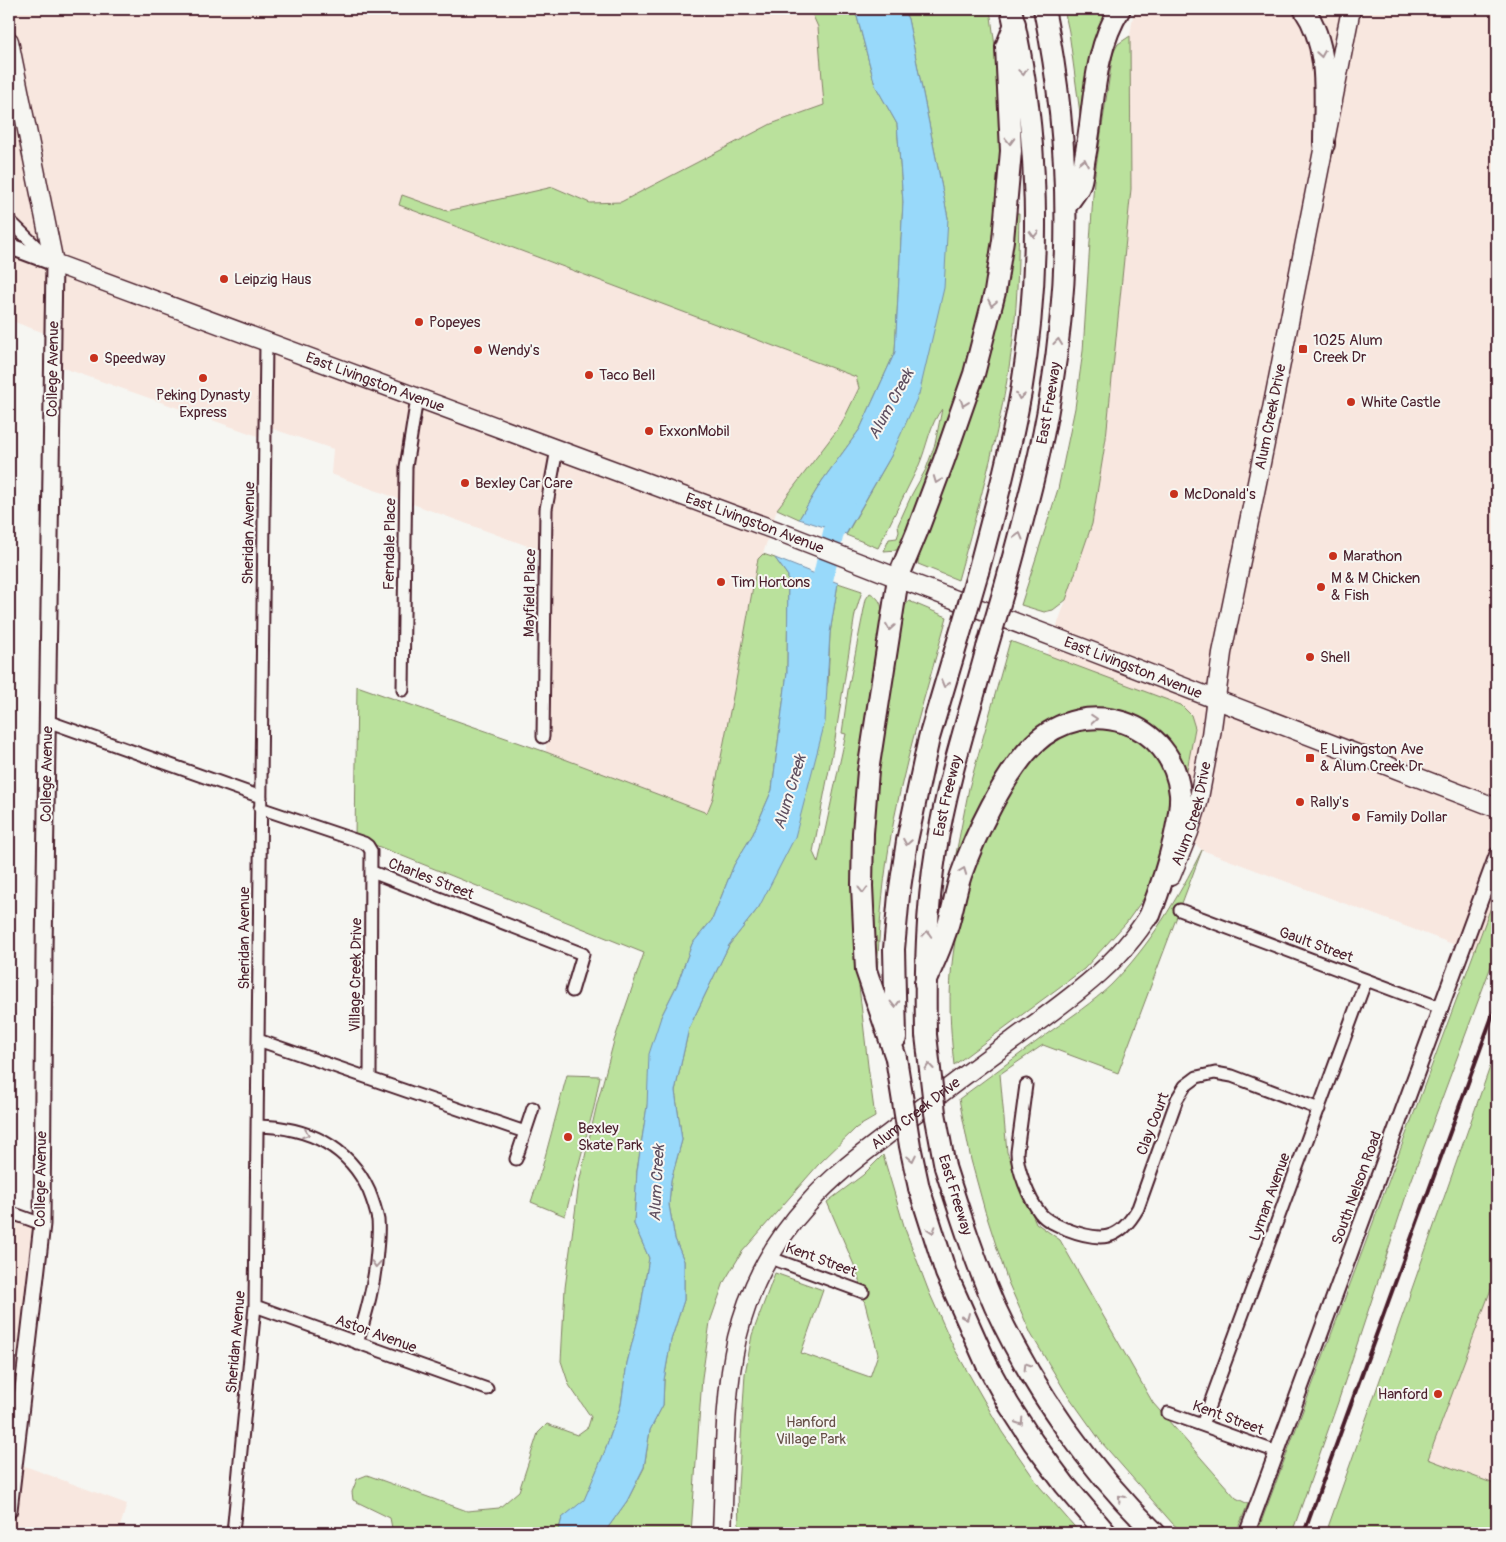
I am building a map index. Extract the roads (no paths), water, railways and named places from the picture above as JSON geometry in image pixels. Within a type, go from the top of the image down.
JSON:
[{"type":"highway","name":"East Freeway","points":[[1044,9],[1056,80],[1063,148],[1066,206],[1062,300],[1052,386],[1031,487],[959,748],[936,847],[928,918],[925,982],[926,1035],[935,1113],[945,1167],[960,1216],[995,1307],[1016,1348],[1062,1423],[1090,1462],[1154,1533]]},
{"type":"highway","points":[[1066,206],[1079,186],[1087,148],[1100,55],[1113,19],[1120,9]]},
{"type":"highway","points":[[1304,9],[1317,33],[1321,51],[1324,81],[1324,144]]},
{"type":"highway","name":"East Freeway","points":[[1013,16],[1028,109],[1034,181],[1031,305],[1020,392],[1004,475],[978,572],[929,738],[904,859],[894,949],[896,1058],[905,1119],[919,1188],[946,1273],[987,1365],[1009,1405],[1033,1442],[1065,1485],[1106,1533]]},
{"type":"highway","points":[[896,1058],[866,970],[862,886],[863,833],[868,771],[898,578],[944,460],[974,374],[995,292],[1003,240],[1011,151],[1006,47],[1013,16]]},
{"type":"highway","points":[[925,982],[945,937],[961,876],[982,825],[1001,791],[1026,753],[1036,743],[1072,723],[1097,718],[1127,723],[1138,728],[1156,744],[1166,754],[1172,766],[1180,792],[1178,822],[1167,870],[1150,914]]},
{"type":"main road","name":"Alum Creek Drive","points":[[722,1533],[728,1389],[732,1363],[745,1313],[768,1257],[809,1202],[850,1164],[1002,1047],[1083,988],[1106,968],[1150,914],[1177,862],[1198,803],[1211,735],[1222,653],[1351,9]]},
{"type":"main road","name":"College Avenue","points":[[9,41],[54,264],[42,1224],[9,1510]]},
{"type":"main road","name":"East Livingston Avenue","points":[[9,246],[266,343],[780,532],[1497,808]]},
{"type":"street","points":[[9,220],[54,264]]},
{"type":"street","name":"Sheridan Avenue","points":[[233,1533],[255,1306],[266,343]]},
{"type":"street","name":"Ferndale Place","points":[[403,690],[406,467],[417,398]]},
{"type":"street","name":"Mayfield Place","points":[[543,737],[546,509],[556,449]]},
{"type":"street","name":"Charles Street","points":[[47,721],[364,844],[371,851],[372,872],[583,954],[572,991]]},
{"type":"street","name":"South Nelson Road","points":[[1247,1533],[1497,855]]},
{"type":"street","name":"Village Creek Drive","points":[[370,1078],[372,872]]},
{"type":"street","name":"Gault Street","points":[[1180,910],[1441,1008]]},
{"type":"street","name":"Lyman Avenue","points":[[1202,1425],[1366,980]]},
{"type":"street","points":[[258,1040],[525,1132]]},
{"type":"street","name":"Clay Court","points":[[1026,1085],[1017,1162],[1033,1200],[1040,1214],[1054,1224],[1094,1237],[1106,1237],[1126,1227],[1138,1208],[1177,1099],[1185,1086],[1198,1077],[1215,1073],[1232,1076],[1319,1109]]},
{"type":"street","points":[[516,1159],[533,1108]]},
{"type":"street","points":[[258,1126],[278,1127],[304,1133],[328,1143],[340,1151],[354,1167],[374,1203],[378,1220],[375,1276],[369,1306],[357,1343]]},
{"type":"street","points":[[9,1212],[42,1224]]},
{"type":"street","name":"Kent Street","points":[[768,1257],[863,1292]]},
{"type":"street","name":"Astor Avenue","points":[[255,1306],[487,1389]]},
{"type":"street","name":"Kent Street","points":[[1168,1413],[1277,1452]]},
{"type":"water","points":[[855,9],[903,9],[908,19],[948,218],[944,288],[919,394],[891,456],[846,534],[799,519],[822,481],[860,429],[895,352],[903,202],[897,124],[875,85]]},
{"type":"water","points":[[775,558],[838,583],[830,633],[825,722],[795,837],[759,907],[729,945],[689,1028],[675,1091],[682,1140],[671,1180],[669,1205],[675,1239],[684,1261],[684,1300],[671,1340],[664,1380],[663,1405],[650,1430],[644,1467],[627,1501],[604,1533],[558,1533],[562,1518],[584,1500],[605,1451],[621,1405],[627,1363],[640,1312],[649,1258],[634,1224],[637,1171],[647,1106],[649,1054],[661,1017],[677,985],[692,944],[712,920],[734,865],[753,834],[772,790],[787,672],[788,576]]},
{"type":"waterway","name":"Alum Creek","points":[[817,604],[835,526],[844,504]]},
{"type":"railway","points":[[1304,1533],[1497,1003]]},
{"type":"place","name":"Leipzig Haus","points":[[224,279]]},
{"type":"place","name":"Popeyes","points":[[419,322]]},
{"type":"place","name":"1025 Alum Creek Dr","points":[[1303,349]]},
{"type":"place","name":"Wendy's","points":[[478,350]]},
{"type":"place","name":"Speedway","points":[[94,358]]},
{"type":"place","name":"Taco Bell","points":[[589,375]]},
{"type":"place","name":"Peking Dynasty Express","points":[[203,378]]},
{"type":"place","name":"White Castle","points":[[1351,402]]},
{"type":"place","name":"ExxonMobil","points":[[649,431]]},
{"type":"place","name":"Bexley Car Care","points":[[465,483]]},
{"type":"place","name":"McDonald's","points":[[1174,494]]},
{"type":"place","name":"Marathon","points":[[1333,556]]},
{"type":"place","name":"Tim Hortons","points":[[721,582]]},
{"type":"place","name":"M & M Chicken & Fish","points":[[1321,587]]},
{"type":"place","name":"Shell","points":[[1310,657]]},
{"type":"place","name":"E Livingston Ave & Alum Creek Dr","points":[[1310,758]]},
{"type":"place","name":"Rally's","points":[[1300,802]]},
{"type":"place","name":"Family Dollar","points":[[1356,817]]},
{"type":"place","name":"Bexley Skate Park","points":[[568,1137]]},
{"type":"place","name":"Hanford","points":[[1438,1394]]},
{"type":"park label","name":"Hanford Village Park","points":[[811,1430]]}]
